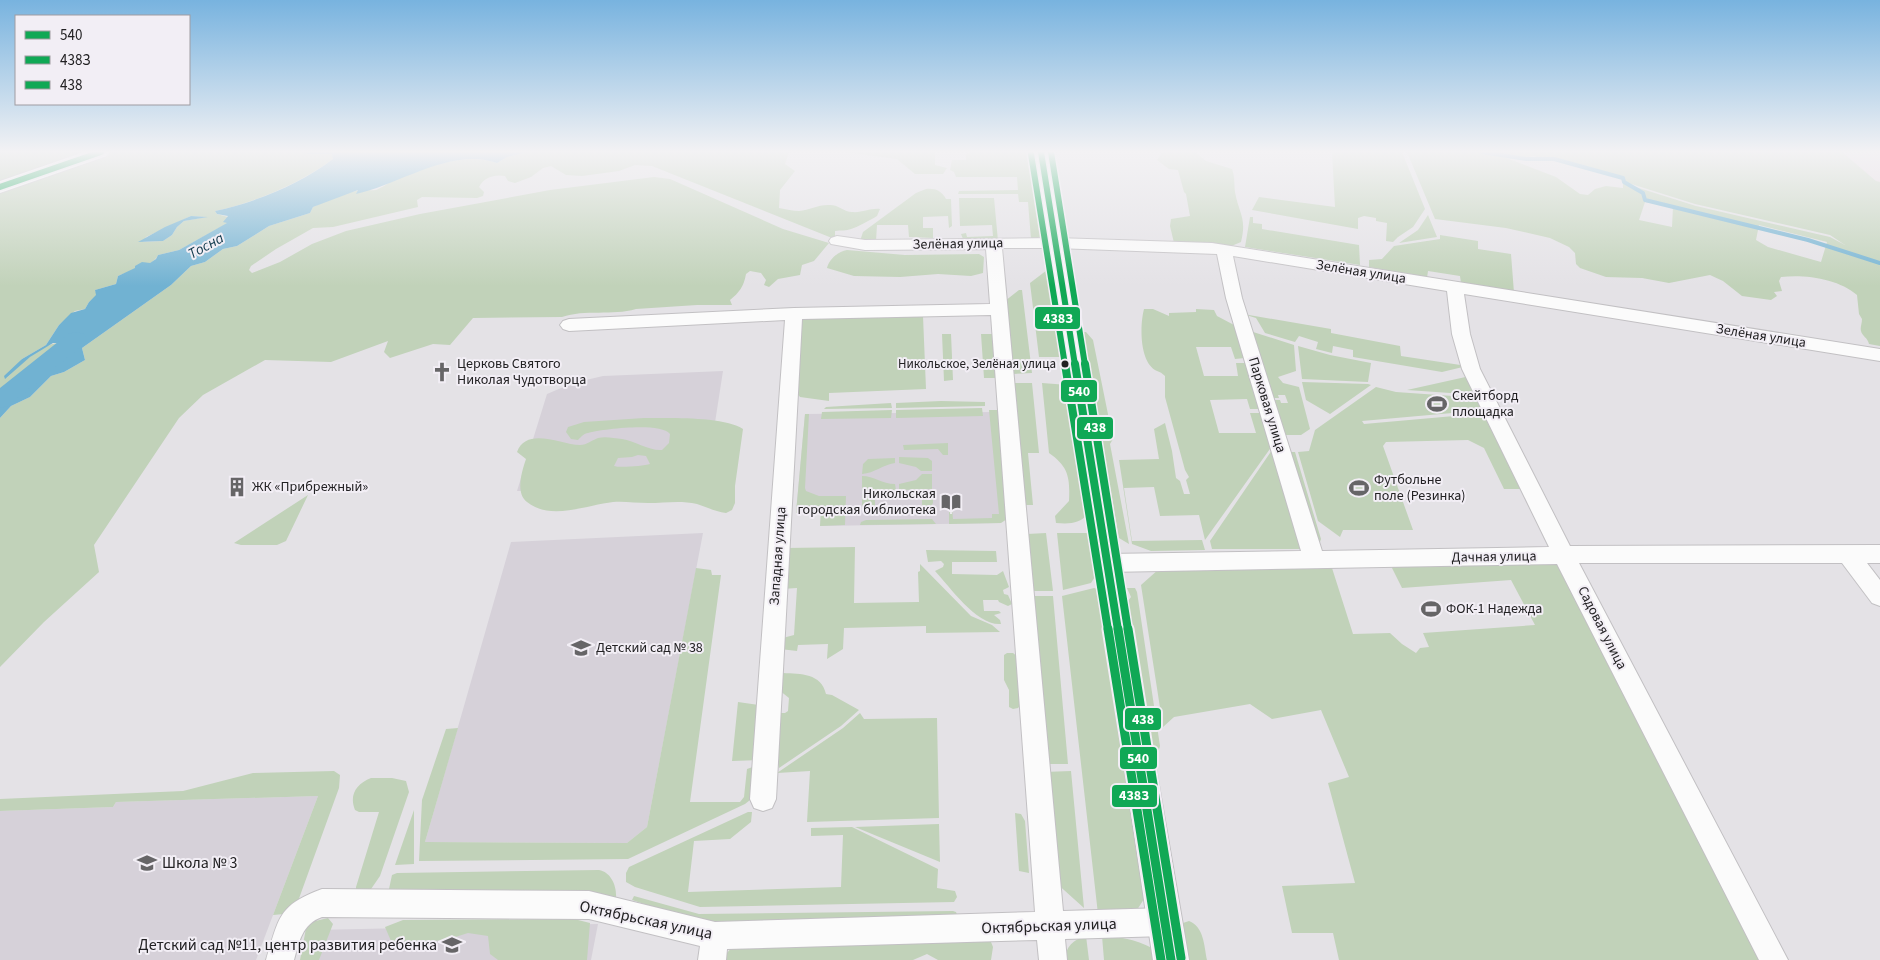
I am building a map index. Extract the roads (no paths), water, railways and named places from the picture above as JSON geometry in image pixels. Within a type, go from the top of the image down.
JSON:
[{"type":"main road","points":[[1048,197],[1171,960]]},
{"type":"street","name":"Зелёная улица","points":[[837,241],[865,245],[1056,243],[1224,250],[1880,355]]},
{"type":"street","points":[[994,244],[1052,960]]},
{"type":"street","name":"Парковая улица","points":[[1224,250],[1234,298],[1314,560]]},
{"type":"street","name":"Садовая улица","points":[[1455,287],[1461,334],[1472,369],[1531,492],[1774,960]]},
{"type":"street","points":[[569,325],[794,314],[999,309]]},
{"type":"street","name":"Западная улица","points":[[763,799],[794,314]]},
{"type":"street","points":[[1848,554],[1880,597]]},
{"type":"street","name":"Дачная улица","points":[[1107,563],[1565,555],[1880,554]]},
{"type":"street","name":"Октябрьская улица","points":[[280,960],[296,916],[305,908],[322,903],[589,905],[714,948],[1050,926],[1165,922]]},
{"type":"water","points":[[261,197],[340,197],[313,207],[310,213],[269,226],[237,246],[223,249],[205,262],[191,266],[171,285],[82,348],[85,360],[64,372],[51,376],[30,397],[11,406],[0,418],[0,389],[30,378],[43,370],[54,358],[43,363],[58,343],[53,343],[30,357],[5,379],[4,376],[22,359],[46,345],[59,325],[71,313],[85,309],[96,295],[95,290],[116,284],[118,276],[135,268],[135,266],[142,262],[150,263],[158,255],[179,250],[227,223],[223,222],[228,216],[217,214],[215,211]]},
{"type":"water","points":[[191,216],[208,217],[184,221],[172,235],[163,241],[138,242],[165,227]]},
{"type":"waterway","points":[[1644,197],[1645,200],[1808,240],[1880,263]]},
{"type":"waterway","name":"Тосна","points":[[0,400],[76,339]]},
{"type":"place","name":"Никольское, Зелёная улица","points":[[1065,364]]},
{"type":"place","name":"Церковь Святого Николая Чудотворца","points":[[442,372]]},
{"type":"place","name":"Скейтборд площадка","points":[[1437,404]]},
{"type":"place","name":"ЖК «Прибрежный»","points":[[237,487]]},
{"type":"place","name":"Футбольне поле (Резинка)","points":[[1359,488]]},
{"type":"place","name":"Никольская городская библиотека","points":[[951,502]]},
{"type":"place","name":"ФОК-1 Надежда","points":[[1431,609]]},
{"type":"place","name":"Детский сад № 38","points":[[581,648]]},
{"type":"place","name":"Школа № 3","points":[[147,863]]},
{"type":"place","name":"Детский сад №11, центр развития ребенка","points":[[452,945]]}]
